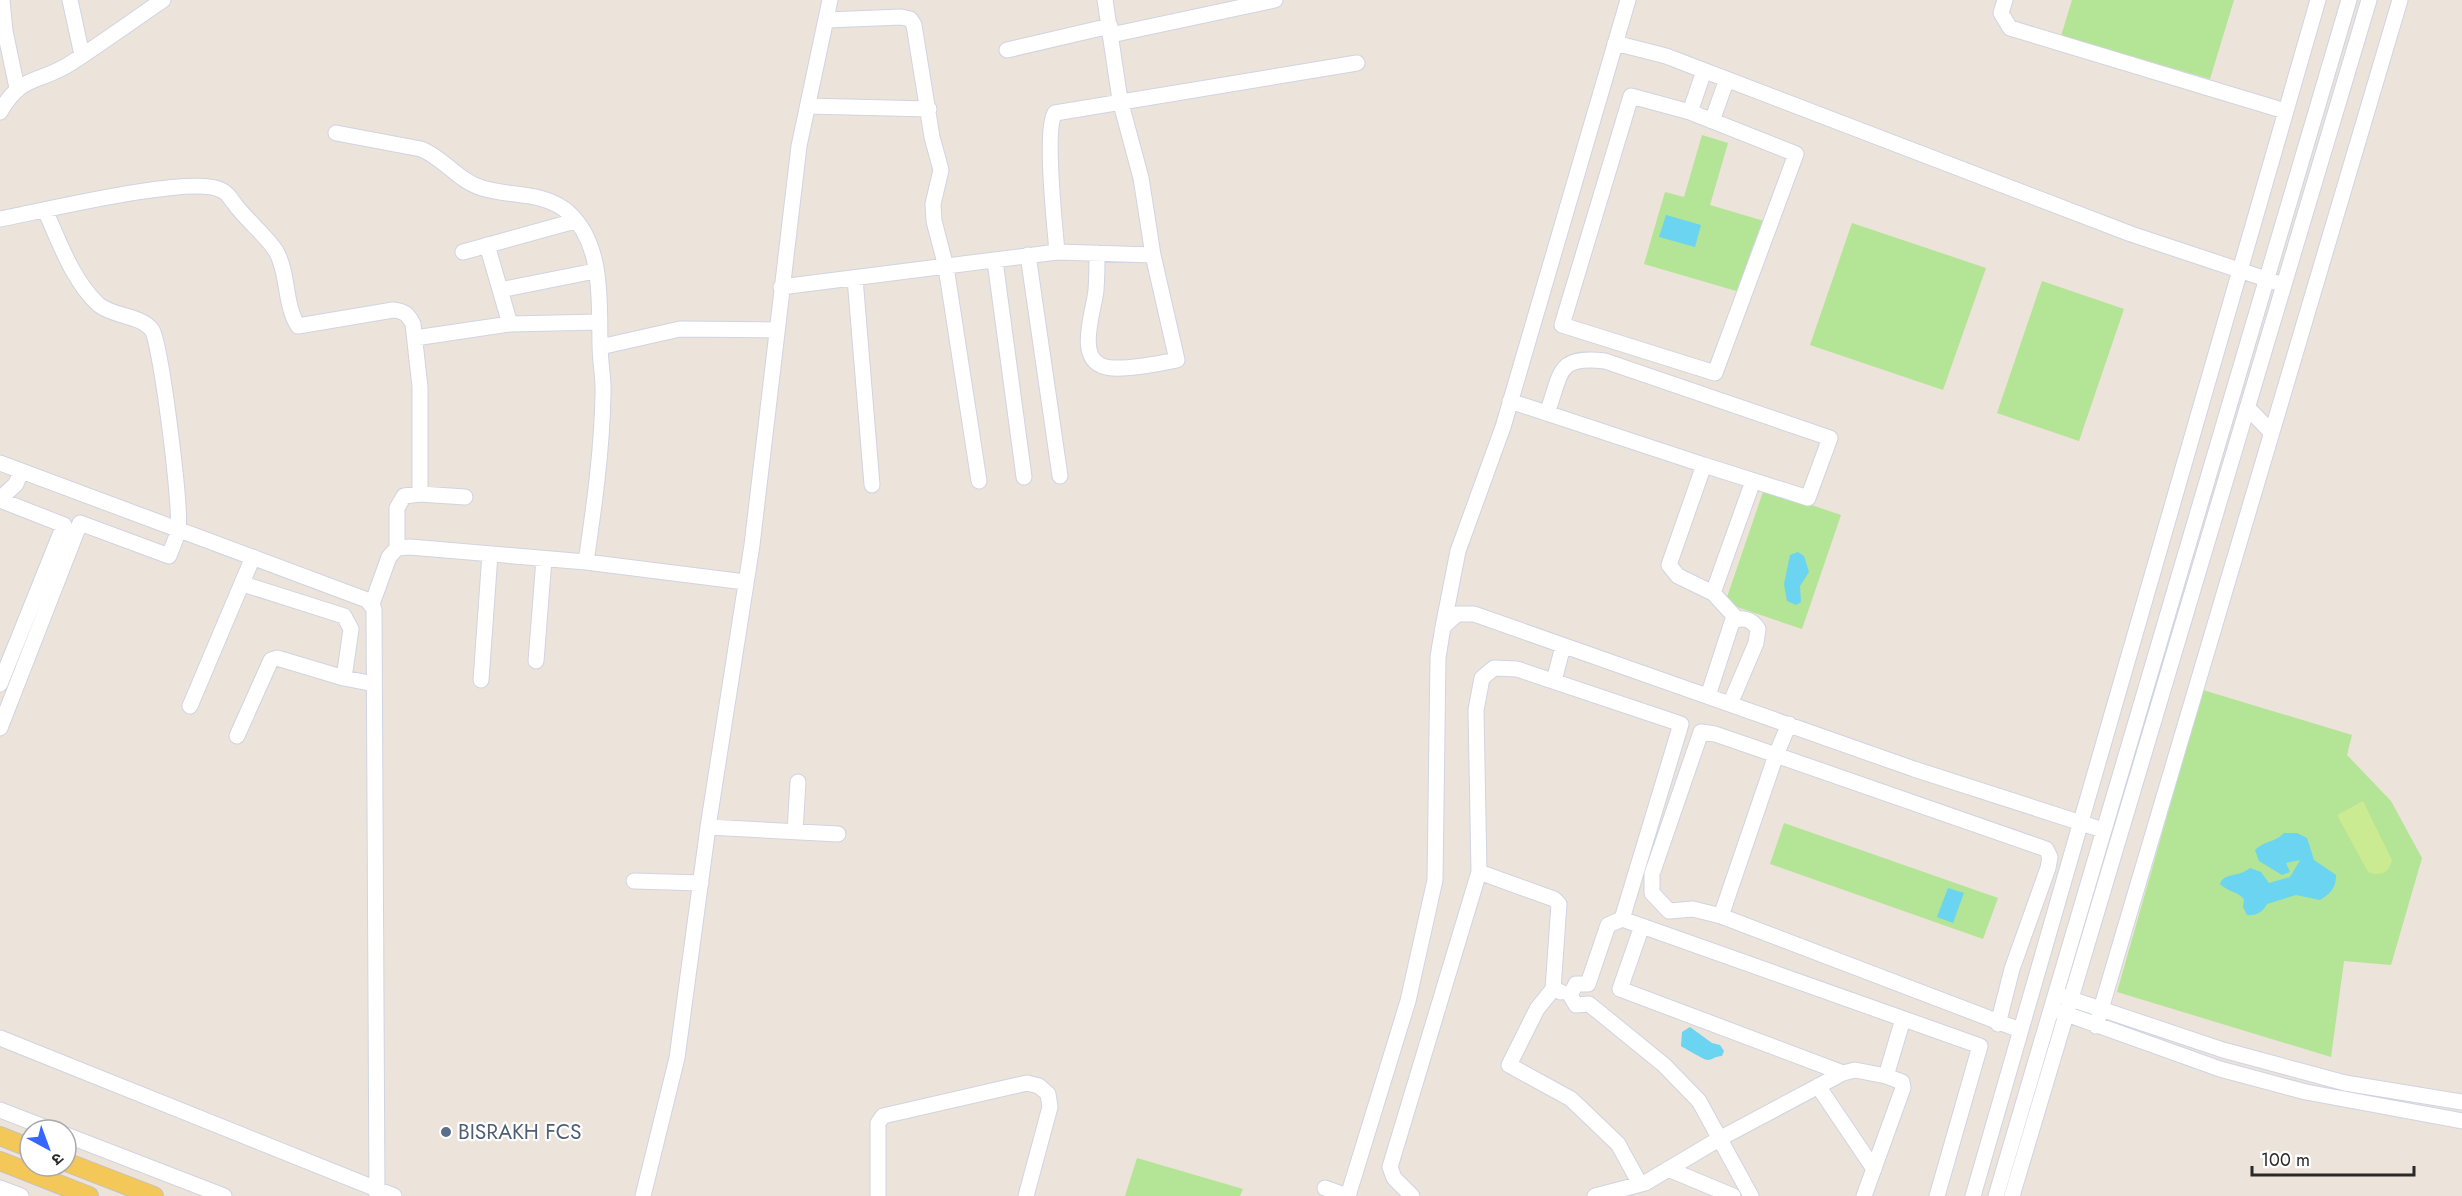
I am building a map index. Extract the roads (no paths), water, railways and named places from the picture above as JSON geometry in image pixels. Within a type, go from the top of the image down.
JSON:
[{"type":"main road","points":[[0,1136],[18,1143]]},
{"type":"main road","points":[[0,1161],[89,1196]]},
{"type":"main road","points":[[78,1167],[154,1196]]},
{"type":"street","points":[[2,0],[5,31],[17,88]]},
{"type":"street","points":[[70,0],[82,55]]},
{"type":"street","points":[[0,112],[17,88],[27,81],[68,65],[163,0]]},
{"type":"street","points":[[643,1196],[677,1058],[708,827],[745,582],[799,146],[830,0]]},
{"type":"street","points":[[1097,253],[1096,290],[1087,343],[1098,363],[1111,368],[1176,361],[1178,358],[1153,255],[1141,178],[1120,100],[1105,0]]},
{"type":"street","points":[[1007,50],[1275,0]]},
{"type":"street","points":[[1325,1188],[1348,1196],[1408,1001],[1435,880],[1438,657],[1458,551],[1510,401],[1628,0]]},
{"type":"street","points":[[2005,0],[2001,13],[2010,28],[2286,111]]},
{"type":"street","points":[[1973,1196],[2238,270],[2318,0]]},
{"type":"street","points":[[2012,1196],[2103,830],[2349,0]]},
{"type":"street","points":[[1996,1196],[2061,1004],[2248,408],[2369,0]]},
{"type":"street","points":[[2096,1026],[2266,427],[2400,0]]},
{"type":"street","points":[[826,20],[888,17],[910,20],[917,37],[932,137],[941,170],[933,204],[934,221],[946,267],[979,481]]},
{"type":"street","points":[[1616,43],[1666,56],[2131,234],[2284,285]]},
{"type":"street","points":[[1057,252],[1050,142],[1052,117],[1058,111],[1357,63]]},
{"type":"street","points":[[1689,112],[1704,71]]},
{"type":"street","points":[[1712,121],[1727,79]]},
{"type":"street","points":[[1631,96],[1689,112],[1796,154],[1715,373],[1562,325],[1631,96]]},
{"type":"street","points":[[808,106],[929,109]]},
{"type":"street","points":[[336,133],[421,149],[474,184],[548,200],[575,221],[588,239],[595,271],[603,393],[597,479],[586,562]]},
{"type":"street","points":[[0,219],[163,188],[219,188],[274,248],[281,262],[298,326],[378,311],[402,310],[413,324],[420,387],[420,494]]},
{"type":"street","points":[[0,728],[80,524],[169,556],[179,529],[171,434],[155,335],[143,323],[100,306],[90,295],[68,261],[45,210]]},
{"type":"street","points":[[463,252],[575,221]]},
{"type":"street","points":[[487,245],[510,324]]},
{"type":"street","points":[[781,287],[1057,252],[1153,255]]},
{"type":"street","points":[[1028,255],[1060,476]]},
{"type":"street","points":[[995,261],[1024,477]]},
{"type":"street","points":[[500,290],[595,271]]},
{"type":"street","points":[[855,278],[872,485]]},
{"type":"street","points":[[415,338],[510,324],[599,322]]},
{"type":"street","points":[[600,347],[680,329],[777,330]]},
{"type":"street","points":[[1510,401],[1808,498],[1830,438],[1605,361],[1584,358],[1574,359],[1565,366],[1547,413]]},
{"type":"street","points":[[2248,408],[2266,427]]},
{"type":"street","points":[[1704,465],[1669,565],[1677,576],[1713,593],[1737,619],[1755,624],[1758,634],[1730,704]]},
{"type":"street","points":[[1,466],[21,471],[179,529],[372,604]]},
{"type":"street","points":[[0,684],[64,525],[0,500],[16,484],[21,471]]},
{"type":"street","points":[[1713,593],[1753,481]]},
{"type":"street","points":[[378,1193],[374,609],[372,604],[390,557],[397,548],[399,501],[405,496],[420,494],[465,497]]},
{"type":"street","points":[[397,548],[410,547],[586,562],[745,582]]},
{"type":"street","points":[[481,680],[490,554]]},
{"type":"street","points":[[190,706],[253,557]]},
{"type":"street","points":[[536,661],[544,559]]},
{"type":"street","points":[[243,584],[344,616],[351,629],[344,678]]},
{"type":"street","points":[[1443,627],[1457,614],[1474,614],[1730,704],[2103,830]]},
{"type":"street","points":[[1708,696],[1728,629],[1737,619]]},
{"type":"street","points":[[1554,681],[1563,646]]},
{"type":"street","points":[[237,736],[271,660],[277,658],[344,678],[374,684]]},
{"type":"street","points":[[1412,1196],[1394,1178],[1390,1167],[1479,872],[1476,710],[1482,678],[1494,668],[1518,669],[1681,724],[1622,919]]},
{"type":"street","points":[[1721,915],[1776,755],[1789,724]]},
{"type":"street","points":[[1998,1023],[2020,946],[2048,868],[2050,857],[2046,849],[1715,734],[1701,732],[1652,874],[1652,893],[1669,911],[1693,909],[1721,915],[1998,1023],[2020,1030]]},
{"type":"street","points":[[795,831],[798,782]]},
{"type":"street","points":[[708,827],[838,834]]},
{"type":"street","points":[[1479,872],[1554,899],[1559,904],[1553,989],[1537,1009],[1509,1065],[1571,1099],[1618,1144],[1641,1184]]},
{"type":"street","points":[[633,881],[701,883]]},
{"type":"street","points":[[1588,1004],[1594,994],[1588,984],[1608,925],[1622,919],[1980,1046],[1937,1196]]},
{"type":"street","points":[[1641,926],[1620,989],[1843,1073]]},
{"type":"street","points":[[2020,946],[2042,953]]},
{"type":"street","points":[[1570,995],[1576,984],[1588,984]]},
{"type":"street","points":[[1553,989],[1570,995],[1576,1005],[1588,1004],[1664,1065],[1699,1101],[1751,1196]]},
{"type":"street","points":[[2061,1004],[2100,1009],[2223,1050],[2345,1083],[2462,1102]]},
{"type":"street","points":[[2061,1004],[2096,1026],[2220,1069],[2284,1086],[2415,1114],[2462,1121]]},
{"type":"street","points":[[1886,1076],[1903,1019]]},
{"type":"street","points":[[0,1038],[378,1193],[394,1196]]},
{"type":"street","points":[[1595,1196],[1641,1184],[1818,1086],[1843,1073],[1855,1071],[1886,1076],[1902,1082],[1903,1088],[1864,1196]]},
{"type":"street","points":[[878,1196],[878,1123],[884,1116],[1027,1083],[1039,1086],[1048,1094],[1050,1107],[1026,1196]]},
{"type":"street","points":[[1818,1086],[1874,1169]]},
{"type":"street","points":[[0,1110],[21,1118]]},
{"type":"street","points":[[78,1140],[224,1196]]},
{"type":"street","points":[[1668,1169],[1733,1196]]},
{"type":"street","points":[[0,1188],[21,1196]]},
{"type":"water","points":[[1666,215],[1701,225],[1695,247],[1659,237]]},
{"type":"water","points":[[1798,552],[1804,556],[1809,572],[1800,586],[1801,602],[1796,605],[1787,601],[1784,584],[1790,555]]},
{"type":"water","points":[[2284,833],[2297,833],[2307,838],[2314,860],[2336,875],[2334,887],[2320,900],[2296,895],[2267,904],[2259,913],[2247,915],[2243,907],[2244,899],[2220,884],[2228,876],[2250,868],[2261,872],[2269,883],[2290,877],[2300,860],[2286,863],[2290,872],[2282,875],[2259,861],[2255,850]]},
{"type":"water","points":[[1948,888],[1964,893],[1953,923],[1937,917]]},
{"type":"water","points":[[1690,1027],[1712,1043],[1720,1045],[1724,1051],[1722,1056],[1707,1060],[1681,1046],[1682,1032]]},
{"type":"place","name":"BISRAKH FCS","points":[[446,1132]]}]
